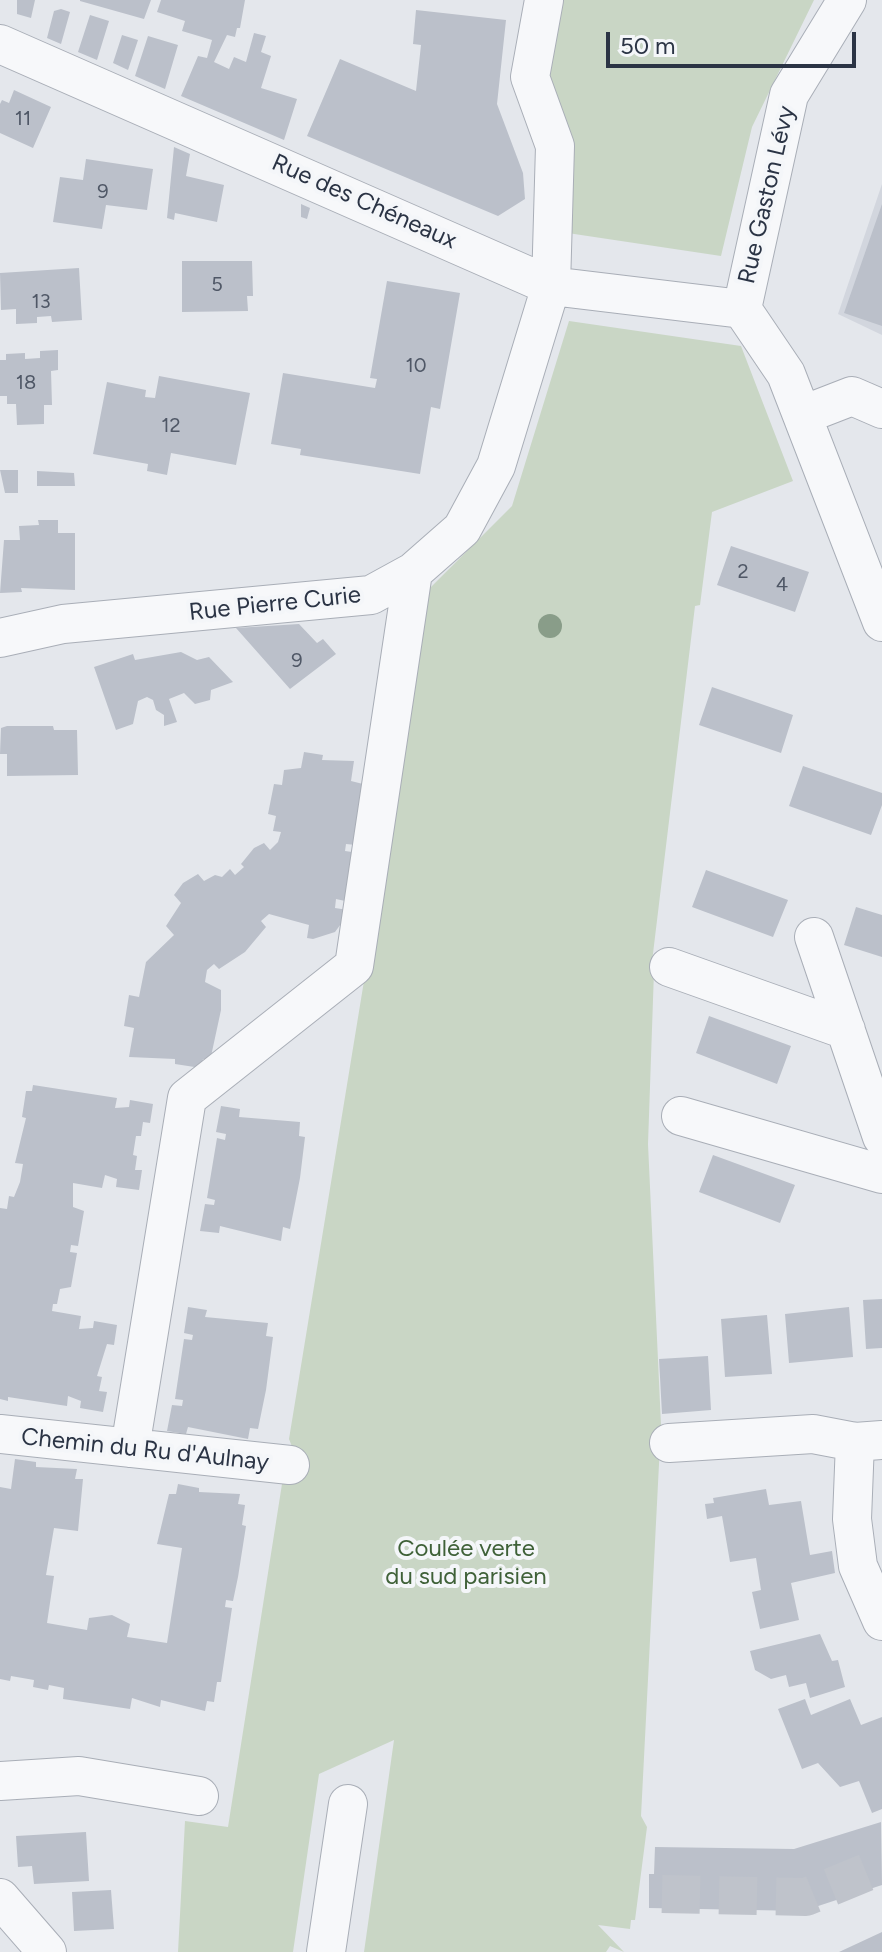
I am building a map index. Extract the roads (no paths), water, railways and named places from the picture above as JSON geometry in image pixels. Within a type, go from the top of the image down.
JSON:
[{"type":"street","name":"Rue Pierre Curie","points":[[0,638],[63,624],[371,595],[413,572],[462,529],[496,466],[551,286],[555,146],[530,77],[544,0]]},
{"type":"street","name":"Rue Gaston Lévy","points":[[742,309],[789,95],[847,0]]},
{"type":"street","name":"Rue des Chéneaux","points":[[0,44],[551,286],[742,309]]},
{"type":"street","points":[[742,309],[786,374],[882,622]]},
{"type":"street","points":[[803,415],[852,396],[882,409]]},
{"type":"street","points":[[130,1448],[187,1098],[354,966],[413,572]]},
{"type":"street","points":[[814,937],[882,1137]]},
{"type":"street","points":[[669,967],[846,1030]]},
{"type":"street","points":[[681,1116],[882,1174]]},
{"type":"street","name":"Chemin du Ru d'Aulnay","points":[[0,1434],[290,1465]]},
{"type":"street","points":[[669,1443],[813,1434],[868,1441],[852,1519],[858,1566],[882,1621]]},
{"type":"street","points":[[0,1781],[79,1776],[199,1796]]},
{"type":"street","points":[[326,1952],[348,1804]]},
{"type":"street","points":[[0,1898],[47,1952]]},
{"type":"tunnel","points":[[662,1894],[806,1897],[882,1866]]},
{"type":"park label","name":"Coulée verte du sud parisien","points":[[466,1563]]}]
